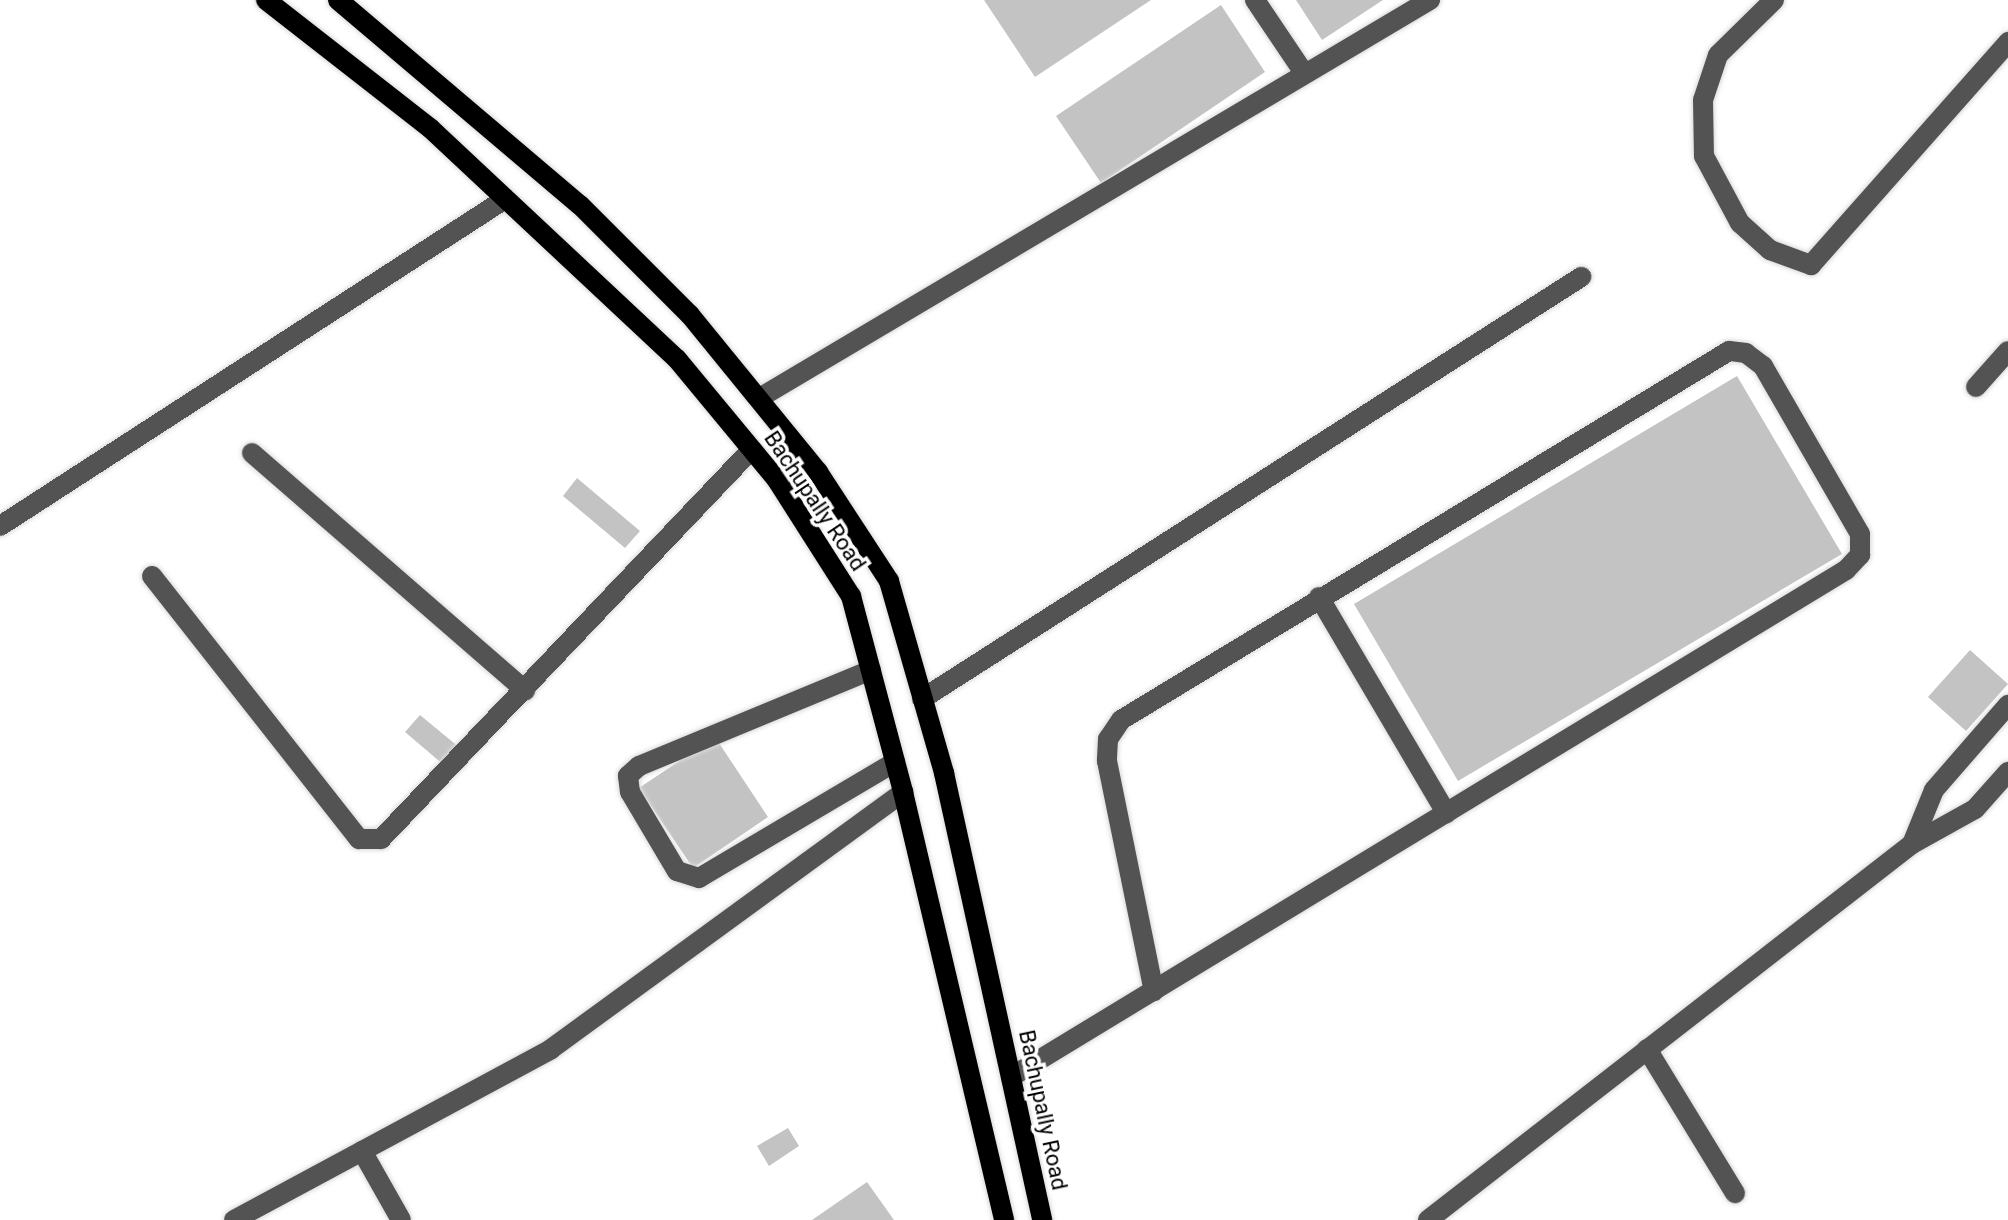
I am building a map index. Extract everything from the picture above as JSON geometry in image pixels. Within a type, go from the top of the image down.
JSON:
[{"type":"main road","name":"Bachupally Road","points":[[266,0],[430,128],[677,359],[752,449],[851,596],[903,792],[1004,1220]]},
{"type":"main road","name":"Bachupally Road","points":[[338,0],[580,205],[690,315],[761,397],[818,472],[889,581],[922,699],[1042,1220]]},
{"type":"street","points":[[1255,0],[1304,73]]},
{"type":"street","points":[[761,397],[1430,0]]},
{"type":"street","points":[[1774,0],[1718,55],[1703,100],[1704,156],[1740,223],[1770,250],[1811,265],[2008,42]]},
{"type":"street","points":[[0,526],[505,199]]},
{"type":"street","points":[[922,699],[1581,277]]},
{"type":"street","points":[[1011,1077],[1154,991],[1846,570],[1860,555],[1860,534],[1774,380],[1746,353],[1729,351],[1134,709],[1108,739],[1113,802],[1154,991]]},
{"type":"street","points":[[1976,387],[2008,351]]},
{"type":"street","points":[[152,576],[359,839],[381,839],[752,449]]},
{"type":"street","points":[[252,453],[525,690]]},
{"type":"street","points":[[1319,597],[1446,813]]},
{"type":"street","points":[[871,670],[639,766],[628,776],[630,792],[677,871],[699,878],[895,762]]},
{"type":"street","points":[[1912,844],[1934,790],[2008,705]]},
{"type":"street","points":[[1428,1220],[1912,844],[1975,809],[2008,772]]},
{"type":"street","points":[[234,1220],[551,1049],[903,792]]},
{"type":"street","points":[[1647,1049],[1735,1193]]},
{"type":"street","points":[[362,1151],[401,1220]]},
{"type":"building","points":[[984,0],[1151,0],[1035,77]]},
{"type":"building","points":[[1296,0],[1383,0],[1322,40]]},
{"type":"building","points":[[1221,5],[1265,72],[1101,183],[1056,116]]},
{"type":"building","points":[[1737,376],[1842,554],[1458,781],[1354,604]]},
{"type":"building","points":[[577,478],[640,531],[625,548],[563,496]]},
{"type":"building","points":[[1970,650],[2008,684],[1966,731],[1928,697]]},
{"type":"building","points":[[420,715],[460,748],[445,766],[405,732]]},
{"type":"building","points":[[715,737],[768,817],[693,868],[639,788]]},
{"type":"building","points":[[788,1128],[799,1146],[769,1166],[757,1146]]},
{"type":"building","points":[[867,1182],[894,1220],[812,1220]]}]
